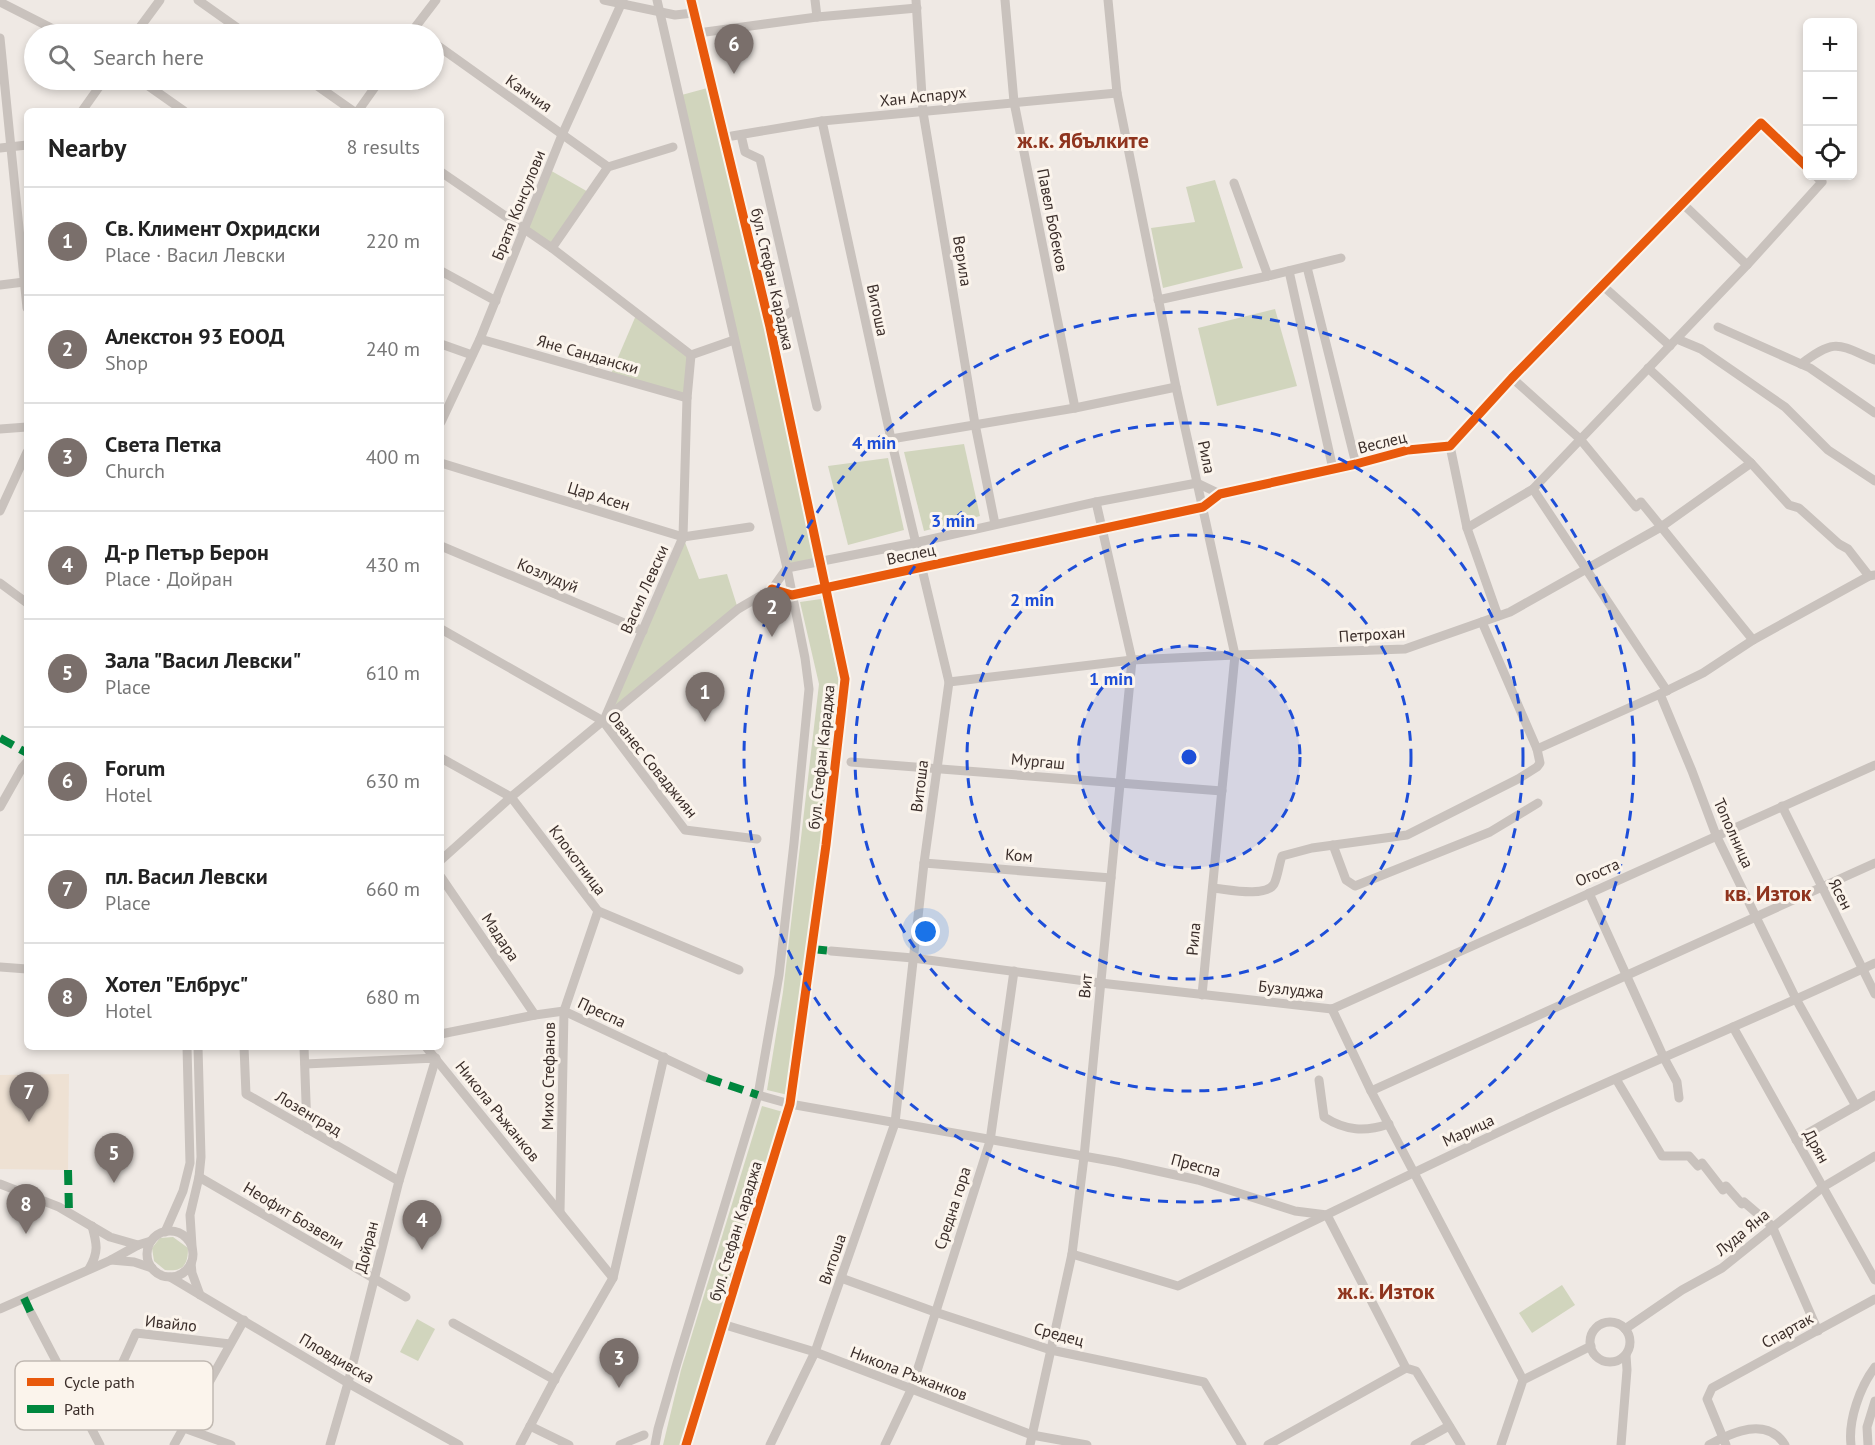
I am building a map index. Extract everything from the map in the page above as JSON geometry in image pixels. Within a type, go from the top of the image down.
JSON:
[{"type":"street","points":[[142,24],[159,0]]},
{"type":"street","points":[[198,0],[232,24]]},
{"type":"street","points":[[421,24],[436,0]]},
{"type":"street","points":[[604,0],[675,15],[693,13]]},
{"type":"street","name":"бул. Стефан Караджа","points":[[655,1445],[674,1374],[758,1095],[779,975],[809,689],[787,567],[657,0]]},
{"type":"street","name":"бул. Стефан Караджа","points":[[686,1445],[790,1104],[826,845],[845,679],[770,327],[691,0]]},
{"type":"street","points":[[815,0],[817,18]]},
{"type":"street","name":"Павел Бобеков","points":[[1005,0],[1014,102],[1075,408]]},
{"type":"street","name":"Рила","points":[[1108,0],[1118,93],[1158,300],[1235,655],[1202,995]]},
{"type":"street","points":[[0,2],[43,24]]},
{"type":"street","name":"Братя Консулови","points":[[444,416],[480,339],[562,135],[622,2]]},
{"type":"street","points":[[698,33],[916,4]]},
{"type":"street","name":"Верила","points":[[916,4],[923,112],[975,424],[995,524]]},
{"type":"street","points":[[0,38],[24,265]]},
{"type":"street","name":"Камчия","points":[[444,50],[608,167]]},
{"type":"street","points":[[84,108],[97,90]]},
{"type":"street","points":[[154,90],[180,108]]},
{"type":"street","points":[[323,90],[349,108]]},
{"type":"street","points":[[360,108],[373,90]]},
{"type":"street","name":"Хан Аспарух","points":[[793,310],[760,159],[745,152],[736,136],[822,121],[1118,93]]},
{"type":"street","name":"Витоша","points":[[771,1445],[815,1352],[895,1123],[924,863],[949,682],[914,543],[822,121]]},
{"type":"street","points":[[1498,616],[1467,528],[1450,446],[1512,378],[1761,123],[1803,163]]},
{"type":"street","points":[[0,148],[24,145]]},
{"type":"street","points":[[552,248],[608,167],[673,147]]},
{"type":"street","points":[[444,174],[552,248],[691,355],[734,340]]},
{"type":"street","points":[[1467,528],[1533,489],[1747,265],[1822,182],[1820,180]]},
{"type":"street","points":[[1234,183],[1268,276]]},
{"type":"street","points":[[1683,204],[1747,265]]},
{"type":"street","points":[[1158,300],[1341,258]]},
{"type":"street","points":[[1307,267],[1356,464]]},
{"type":"street","points":[[1289,271],[1333,469]]},
{"type":"street","points":[[444,273],[496,301]]},
{"type":"street","points":[[0,285],[24,283]]},
{"type":"street","points":[[1603,286],[1673,343],[1701,349],[1785,407],[1828,450],[1872,479],[1875,468]]},
{"type":"street","points":[[770,327],[793,310],[816,407]]},
{"type":"street","points":[[1718,327],[1810,368],[1875,413]]},
{"type":"street","name":"Яне Сандански","points":[[480,339],[687,398]]},
{"type":"street","points":[[444,345],[472,355]]},
{"type":"street","points":[[1801,364],[1821,349],[1835,345],[1875,360]]},
{"type":"street","name":"Васил Левски","points":[[603,721],[683,537],[687,398],[691,355]]},
{"type":"street","points":[[1537,749],[1703,673],[1753,640],[1873,577],[1848,549],[1839,544],[1798,508],[1789,505],[1750,463],[1648,368]]},
{"type":"street","points":[[1512,378],[1580,439],[1636,507],[1641,502],[1753,640]]},
{"type":"street","points":[[891,440],[1075,408],[1176,387]]},
{"type":"street","points":[[0,429],[24,427]]},
{"type":"street","name":"Веслец","points":[[792,595],[1203,507],[1220,494],[1408,450],[1450,446]]},
{"type":"street","points":[[0,511],[24,459]]},
{"type":"street","name":"Петрохан","points":[[949,682],[1132,660],[1405,649],[1510,612],[1661,527],[1750,463]]},
{"type":"street","name":"Цар Асен","points":[[444,464],[683,537],[750,527]]},
{"type":"street","points":[[1197,483],[1220,494]]},
{"type":"street","name":"Веслец","points":[[787,567],[914,543],[1096,502],[1197,483]]},
{"type":"street","name":"Тополница","points":[[1533,489],[1664,692],[1716,835],[1796,999],[1856,1106]]},
{"type":"street","name":"Вит","points":[[1031,1440],[1072,1254],[1084,1157],[1132,660],[1096,502]]},
{"type":"street","name":"Козлудуй","points":[[444,547],[643,631]]},
{"type":"street","points":[[787,567],[772,589],[792,595]]},
{"type":"street","points":[[0,584],[24,601]]},
{"type":"street","name":"Васил Левски","points":[[444,857],[511,797],[738,609],[772,589]]},
{"type":"street","points":[[1213,888],[1265,891],[1273,886],[1282,856],[1312,848],[1407,836],[1537,767],[1540,763],[1537,749],[1482,622]]},
{"type":"street","name":"Ованес Соваджиян","points":[[444,631],[603,721],[685,830],[757,839]]},
{"type":"street","name":"Клокотница","points":[[444,760],[511,797],[598,911],[739,970]]},
{"type":"street","name":"Мургаш","points":[[851,762],[1222,791]]},
{"type":"street","name":"Огоста","points":[[1332,1009],[1875,765]]},
{"type":"street","points":[[0,807],[24,766]]},
{"type":"street","points":[[1333,845],[1346,880],[1355,886],[1490,832],[1538,803]]},
{"type":"street","name":"Ясен","points":[[1782,806],[1875,994]]},
{"type":"street","name":"Ком","points":[[924,863],[1111,878]]},
{"type":"street","points":[[1371,1091],[1875,863]]},
{"type":"street","name":"Мадара","points":[[444,881],[536,1015]]},
{"type":"street","points":[[1588,893],[1677,1082],[1679,1098]]},
{"type":"street","name":"Михо Стефанов","points":[[560,1212],[564,1011],[598,911]]},
{"type":"street","name":"Бузлуджа","points":[[831,951],[913,958],[1100,983],[1332,1009],[1371,1091],[1523,1380]]},
{"type":"street","name":"Марица","points":[[1072,1254],[1178,1286],[1415,1171],[1875,963]]},
{"type":"street","points":[[0,967],[24,969]]},
{"type":"street","name":"Средна гора","points":[[885,1445],[912,1390],[990,1141],[1014,971]]},
{"type":"street","name":"Преспа","points":[[444,1033],[564,1011],[707,1078]]},
{"type":"street","name":"Дрян","points":[[1733,1027],[1875,1280]]},
{"type":"street","points":[[165,1232],[183,1191],[190,1163],[187,1050]]},
{"type":"street","points":[[151,1241],[147,1255],[152,1268],[157,1273],[170,1277],[183,1274],[193,1258],[190,1215],[201,1157],[198,1050]]},
{"type":"street","name":"Лозенград","points":[[244,1050],[246,1094],[399,1181]]},
{"type":"street","points":[[304,1050],[307,1129]]},
{"type":"street","name":"Никола Ръжанков","points":[[429,1050],[613,1278]]},
{"type":"street","points":[[520,1445],[613,1278],[664,1057]]},
{"type":"street","points":[[305,1064],[436,1058]]},
{"type":"street","name":"Дойран","points":[[330,1445],[399,1181],[436,1058]]},
{"type":"street","points":[[1616,1079],[1662,1156],[1689,1156],[1698,1166],[1702,1163],[1723,1190],[1726,1186],[1742,1204],[1744,1202],[1772,1226],[1818,1331]]},
{"type":"street","points":[[1319,1080],[1324,1117],[1334,1124],[1352,1129],[1372,1130],[1389,1124]]},
{"type":"street","name":"Преспа","points":[[758,1095],[790,1104],[1117,1162],[1198,1180],[1295,1211],[1327,1215]]},
{"type":"street","points":[[1796,1140],[1875,1095]]},
{"type":"street","name":"Луда Яна","points":[[1625,1329],[1682,1290],[1722,1268],[1822,1187],[1875,1156]]},
{"type":"street","name":"Неофит Бозвели","points":[[199,1177],[373,1280],[406,1297]]},
{"type":"street","points":[[0,1184],[69,1213],[110,1237],[138,1245]]},
{"type":"street","points":[[1327,1215],[1406,1368]]},
{"type":"street","points":[[89,1269],[96,1258],[97,1250],[92,1226]]},
{"type":"street","points":[[0,1308],[111,1260],[165,1232],[184,1236],[192,1246]]},
{"type":"street","points":[[111,1260],[134,1262],[152,1268]]},
{"type":"street","points":[[191,1263],[200,1295]]},
{"type":"street","name":"Пловдивска","points":[[170,1277],[348,1383],[459,1445]]},
{"type":"street","name":"Средец","points":[[841,1278],[1051,1350],[1204,1382],[1242,1445]]},
{"type":"street","name":"Спартак","points":[[1724,1441],[1707,1399],[1713,1388],[1875,1299]]},
{"type":"street","points":[[31,1313],[56,1361]]},
{"type":"street","points":[[213,1375],[244,1320]]},
{"type":"street","points":[[1621,1445],[1629,1335],[1617,1323],[1606,1322],[1597,1327],[1591,1336],[1590,1346],[1594,1354],[1601,1360],[1610,1362],[1626,1355]]},
{"type":"street","points":[[453,1323],[555,1380]]},
{"type":"street","name":"Никола Ръжанков","points":[[722,1324],[815,1352],[1031,1440],[1087,1445]]},
{"type":"street","name":"Ивайло","points":[[123,1361],[136,1333],[230,1344]]},
{"type":"street","points":[[1501,1445],[1523,1380],[1590,1346]]},
{"type":"street","points":[[1851,1445],[1852,1422],[1858,1400],[1875,1367]]},
{"type":"street","points":[[1268,1445],[1406,1368],[1416,1371],[1461,1445]]},
{"type":"street","points":[[1868,1445],[1867,1427],[1875,1401]]},
{"type":"street","points":[[530,1426],[569,1445]]},
{"type":"street","points":[[1415,1445],[1449,1426]]},
{"type":"street","points":[[1709,1445],[1724,1441],[1731,1432],[1756,1428],[1773,1433],[1783,1440],[1785,1445]]},
{"type":"street","points":[[92,1430],[100,1445]]},
{"type":"street","points":[[174,1445],[183,1430]]},
{"type":"street","points":[[190,1430],[231,1445]]},
{"type":"street","points":[[620,1445],[644,1435]]},
{"type":"green space","points":[[711,87],[819,561],[787,568],[678,96]]},
{"type":"green space","points":[[548,169],[590,193],[552,248],[524,229]]},
{"type":"green space","points":[[1215,180],[1243,268],[1163,288],[1151,228],[1195,222],[1186,187]]},
{"type":"green space","points":[[1275,309],[1297,386],[1217,406],[1198,328]]},
{"type":"green space","points":[[637,313],[691,355],[687,398],[610,376]]},
{"type":"green space","points":[[964,444],[980,516],[924,531],[904,452]]},
{"type":"green space","points":[[888,458],[904,530],[848,545],[828,466]]},
{"type":"green space","points":[[683,537],[699,579],[727,574],[738,609],[603,721]]},
{"type":"green space","points":[[821,599],[839,682],[821,851],[788,1095],[767,1090],[783,992],[819,684],[800,602]]},
{"type":"green space","points":[[762,1106],[783,1112],[681,1445],[663,1445],[681,1370]]},
{"type":"green space","points":[[173,1237],[188,1248],[187,1259],[180,1269],[165,1270],[154,1261],[152,1248],[160,1238]]},
{"type":"green space","points":[[1562,1285],[1575,1305],[1532,1333],[1519,1313]]},
{"type":"green space","points":[[417,1319],[435,1329],[418,1361],[400,1352]]},
{"type":"shaded area","points":[[69,1074],[68,1170],[0,1169],[0,1075]]},
{"type":"marked path","points":[[0,738],[24,751]]},
{"type":"marked path","points":[[812,949],[831,951]]},
{"type":"marked path","points":[[707,1078],[758,1095]]},
{"type":"marked path","points":[[68,1170],[69,1213]]},
{"type":"marked path","points":[[24,1298],[31,1313]]},
{"type":"cycle path","points":[[686,1445],[790,1104],[826,845],[845,679],[770,327],[691,0]]},
{"type":"cycle path","points":[[772,589],[792,595],[1203,507],[1220,494],[1408,450],[1450,446],[1512,378],[1761,123],[1803,163]]},
{"type":"place","name":"Forum","points":[[734,74]]},
{"type":"place","name":"Алекстон 93 ЕООД","points":[[772,637]]},
{"type":"place","name":"Св. Климент Охридски","points":[[705,722]]},
{"type":"place","name":"пл. Васил Левски","points":[[29,1122]]},
{"type":"place","name":"Зала \"Васил Левски\"","points":[[114,1183]]},
{"type":"place","name":"Хотел \"Елбрус\"","points":[[26,1234]]},
{"type":"place","name":"Д-р Петър Берон","points":[[422,1250]]},
{"type":"place","name":"Света Петка","points":[[619,1388]]},
{"type":"district","name":"ж.к. Ябълките","points":[[1083,140]]},
{"type":"district","name":"кв. Изток","points":[[1768,893]]},
{"type":"district","name":"ж.к. Изток","points":[[1386,1291]]}]
